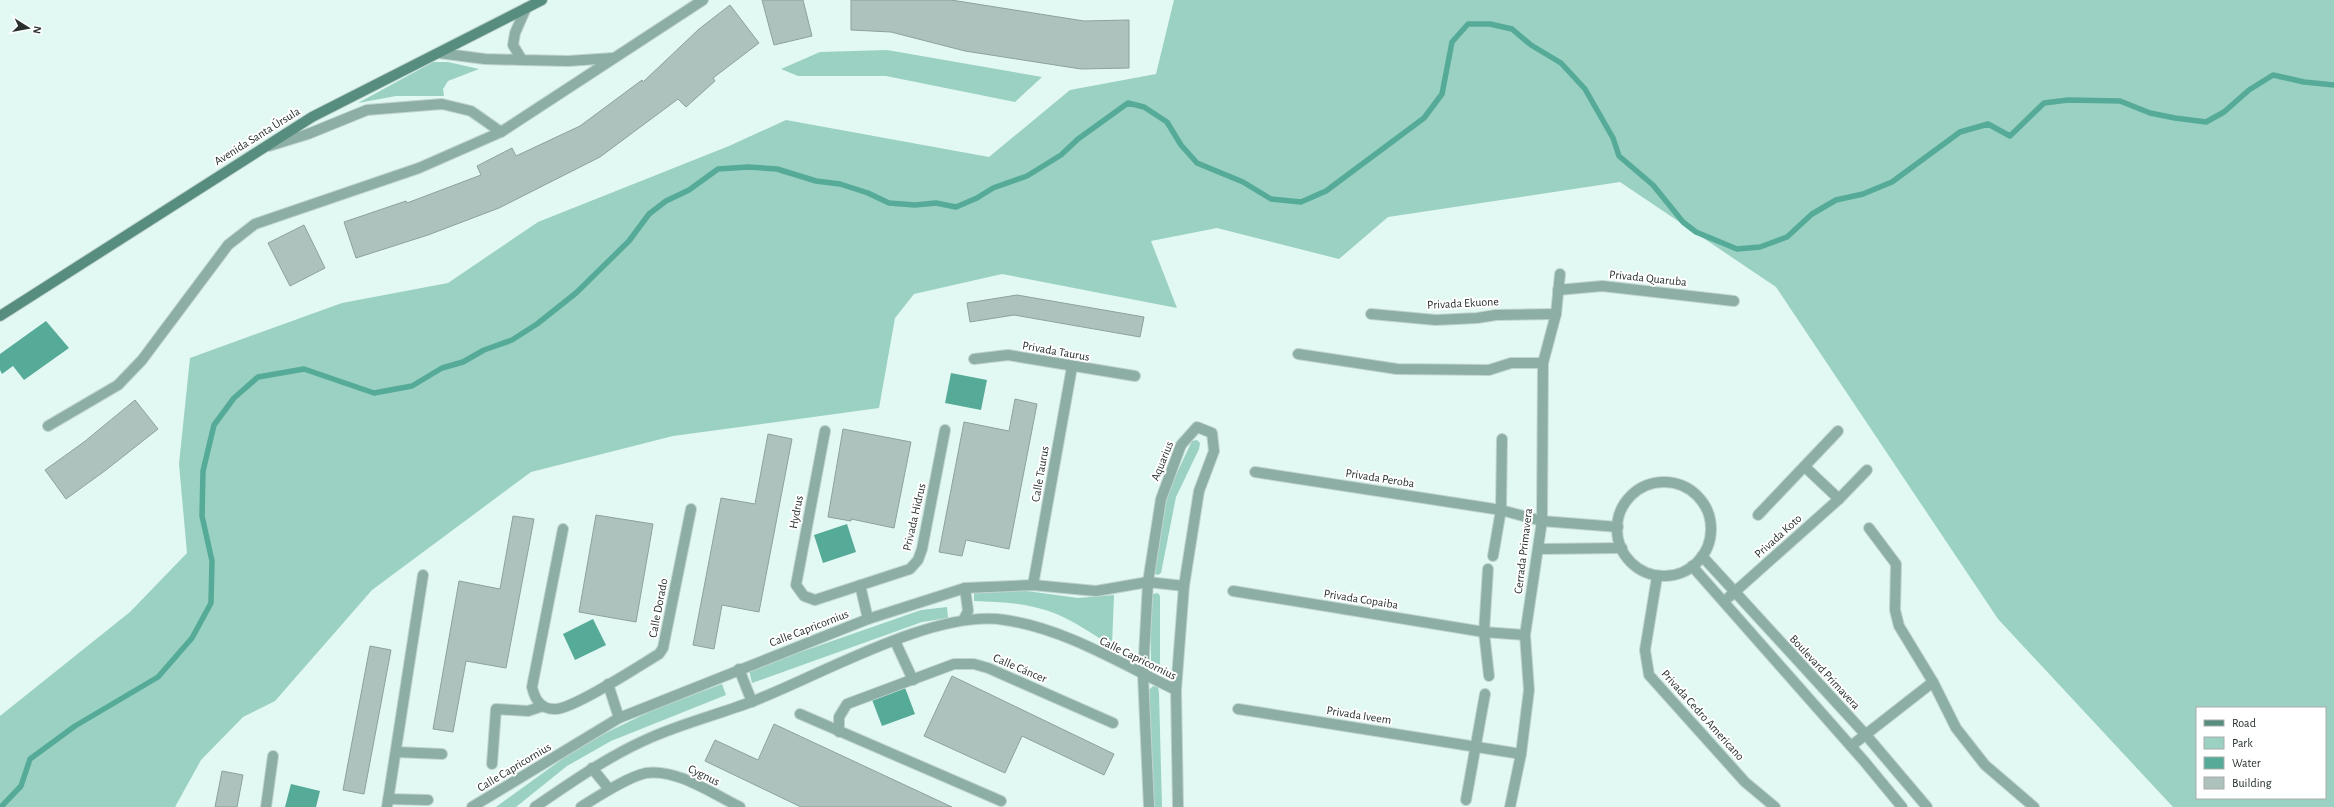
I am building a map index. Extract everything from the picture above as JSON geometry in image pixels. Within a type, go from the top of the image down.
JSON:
[{"type":"street","name":"Avenida Santa Úrsula","points":[[0,316],[312,117],[541,0]]},
{"type":"street","points":[[48,426],[118,385],[142,360],[228,245],[255,224],[419,168],[501,132],[703,0]]},
{"type":"street","points":[[522,60],[513,45],[515,33],[526,8]]},
{"type":"street","points":[[439,53],[485,59],[568,61],[614,58]]},
{"type":"street","points":[[265,147],[308,134],[367,110],[442,104],[471,111],[501,132]]},
{"type":"street","name":"Cerrada Primavera","points":[[1510,807],[1521,754],[1529,690],[1525,635],[1542,521],[1543,363],[1556,314],[1560,274]]},
{"type":"street","name":"Privada Quaruba","points":[[1558,290],[1602,286],[1734,301]]},
{"type":"street","name":"Privada Ekuone","points":[[1371,314],[1436,320],[1477,318],[1496,315],[1556,314]]},
{"type":"street","points":[[1298,354],[1397,369],[1489,370],[1510,363],[1543,363]]},
{"type":"street","name":"Privada Taurus","points":[[974,359],[1008,356],[1135,376]]},
{"type":"street","name":"Calle Taurus","points":[[1033,585],[1072,367]]},
{"type":"street","name":"Aquarius","points":[[1149,807],[1143,675],[1148,582],[1161,499],[1181,445],[1197,427],[1212,433],[1214,451],[1199,490],[1184,586],[1176,690],[1178,807]]},
{"type":"street","name":"Privada Hidrus","points":[[804,596],[815,600],[910,569],[918,560],[922,549],[946,430]]},
{"type":"street","name":"Hydrus","points":[[804,596],[796,585],[825,431]]},
{"type":"street","points":[[1758,515],[1838,431]]},
{"type":"street","points":[[1493,556],[1501,510],[1502,439]]},
{"type":"street","points":[[1805,467],[1839,499]]},
{"type":"street","name":"Privada Koto","points":[[1724,602],[1839,499],[1867,470]]},
{"type":"street","name":"Privada Peroba","points":[[1255,472],[1501,510],[1542,521]]},
{"type":"street","points":[[1660,482],[1680,484],[1697,495],[1705,505],[1710,517],[1711,529],[1708,547],[1702,556],[1692,566],[1682,573],[1657,577],[1643,572],[1627,559],[1618,541],[1618,527],[1618,520],[1626,502],[1641,488],[1660,482]]},
{"type":"street","name":"Calle Dorado","points":[[492,764],[496,709],[528,711],[543,706],[554,709],[565,707],[659,654],[664,648],[691,509]]},
{"type":"street","points":[[1542,521],[1618,527]]},
{"type":"street","points":[[1869,528],[1896,564],[1895,610],[1898,626],[1933,682],[1956,728],[1985,765],[2027,803],[2034,807]]},
{"type":"street","points":[[543,706],[535,700],[532,687],[563,530]]},
{"type":"street","points":[[1539,549],[1622,548]]},
{"type":"street","name":"Boulevard Primavera","points":[[1702,556],[1866,735],[1927,807]]},
{"type":"street","points":[[1692,566],[1851,746],[1902,807]]},
{"type":"street","points":[[1488,569],[1484,632],[1488,676]]},
{"type":"street","points":[[423,575],[387,803],[428,800]]},
{"type":"street","name":"Privada Cedro Americano","points":[[1657,577],[1645,650],[1649,675],[1745,782],[1775,807]]},
{"type":"street","name":"Calle Capricornius","points":[[472,807],[619,718],[739,669],[868,620],[965,588],[1033,585],[1096,591],[1148,582],[1184,586]]},
{"type":"street","points":[[860,585],[868,620]]},
{"type":"street","points":[[964,619],[968,611],[965,588]]},
{"type":"street","name":"Privada Copaiba","points":[[1233,591],[1484,632],[1525,635]]},
{"type":"street","name":"Calle Capricornius","points":[[536,807],[592,768],[652,737],[752,702],[895,641],[964,619],[1004,620],[1057,633],[1176,690]]},
{"type":"street","points":[[895,641],[913,680]]},
{"type":"street","name":"Calle Cáncer","points":[[839,732],[839,717],[847,704],[954,664],[974,664],[988,668],[1113,723]]},
{"type":"street","points":[[739,669],[752,702]]},
{"type":"street","points":[[1851,746],[1933,682]]},
{"type":"street","points":[[608,684],[619,718]]},
{"type":"street","points":[[1466,800],[1477,747],[1485,694]]},
{"type":"street","name":"Privada Iveem","points":[[1238,709],[1521,754]]},
{"type":"street","points":[[800,714],[1000,801]]},
{"type":"street","points":[[396,752],[442,754]]},
{"type":"street","points":[[266,807],[273,756]]},
{"type":"street","points":[[592,768],[609,789]]},
{"type":"street","name":"Cygnus","points":[[581,807],[609,789],[646,773],[681,777],[740,807]]},
{"type":"green space","points":[[1174,0],[2334,0],[2334,807],[2173,807],[1998,619],[1776,287],[1620,182],[1388,217],[1339,259],[1217,228],[1151,241],[1177,308],[1002,274],[914,294],[895,318],[879,408],[673,436],[531,472],[372,590],[275,701],[243,717],[201,760],[175,807],[0,807],[0,716],[130,612],[187,553],[179,464],[190,358],[342,303],[448,283],[538,222],[729,146],[786,120],[989,157],[1070,90],[1156,74]]},
{"type":"green space","points":[[887,50],[1042,77],[1015,102],[886,76],[798,76],[781,69],[820,52]]},
{"type":"green space","points":[[433,62],[448,62],[479,69],[448,81],[443,89],[444,96],[396,96],[358,103]]},
{"type":"green space","points":[[1197,440],[1200,443],[1199,449],[1176,497],[1161,573],[1158,575],[1155,574],[1154,569],[1168,492],[1192,441]]},
{"type":"green space","points":[[974,589],[1013,589],[1078,598],[1114,595],[1112,646],[1058,614],[1014,603],[974,601]]},
{"type":"green space","points":[[1158,593],[1160,596],[1160,665],[1157,669],[1153,668],[1151,662],[1151,602],[1153,594]]},
{"type":"green space","points":[[947,607],[948,618],[922,622],[752,683],[749,670],[921,610]]},
{"type":"green space","points":[[722,684],[726,695],[611,741],[567,766],[516,807],[496,807],[583,744],[655,709]]},
{"type":"green space","points":[[1153,686],[1158,687],[1159,693],[1162,807],[1152,807],[1149,690]]},
{"type":"water","points":[[46,321],[69,348],[24,380],[13,366],[2,374],[0,370],[0,354]]},
{"type":"water","points":[[951,373],[987,380],[981,410],[945,403]]},
{"type":"water","points":[[847,524],[856,552],[823,563],[814,535]]},
{"type":"water","points":[[593,619],[606,645],[575,660],[563,634]]},
{"type":"water","points":[[904,685],[915,714],[882,726],[871,697]]},
{"type":"water","points":[[291,784],[320,791],[316,807],[285,807]]},
{"type":"building","points":[[762,0],[803,0],[812,36],[774,45]]},
{"type":"building","points":[[851,0],[951,0],[1084,21],[1129,20],[1129,68],[1081,69],[965,51],[891,32],[851,30]]},
{"type":"building","points":[[730,5],[759,43],[713,78],[715,81],[686,107],[678,99],[600,157],[499,208],[428,235],[356,258],[344,222],[406,201],[407,203],[481,175],[477,166],[512,148],[516,156],[580,126],[642,80],[643,82],[699,29]]},
{"type":"building","points":[[304,225],[325,268],[290,286],[268,243]]},
{"type":"building","points":[[1017,295],[1144,317],[1140,337],[1014,315],[970,322],[967,303]]},
{"type":"building","points":[[1015,399],[1037,404],[1009,549],[966,540],[962,556],[939,552],[964,422],[1009,431]]},
{"type":"building","points":[[135,400],[158,429],[66,499],[45,470],[84,442]]},
{"type":"building","points":[[843,429],[911,442],[894,528],[851,519],[851,521],[828,517]]},
{"type":"building","points":[[768,434],[792,439],[759,612],[722,605],[714,649],[693,645],[721,498],[755,504]]},
{"type":"building","points":[[596,515],[653,524],[636,622],[579,612]]},
{"type":"building","points":[[513,516],[534,519],[506,668],[466,661],[453,732],[433,729],[459,581],[500,589]]},
{"type":"building","points":[[370,646],[391,650],[364,794],[343,790]]},
{"type":"building","points":[[952,676],[1114,754],[1104,775],[1022,736],[1005,773],[924,736]]},
{"type":"building","points":[[774,724],[952,807],[801,807],[705,761],[715,740],[758,760]]},
{"type":"building","points":[[222,771],[243,775],[237,807],[215,807]]},
{"type":"waterway","points":[[1,807],[21,786],[30,759],[75,726],[158,677],[192,638],[211,603],[212,561],[202,516],[203,471],[214,425],[234,398],[258,377],[304,369],[374,393],[412,386],[442,368],[463,362],[484,350],[512,340],[537,324],[576,293],[629,241],[649,214],[666,201],[689,190],[718,169],[748,167],[777,169],[816,181],[840,184],[868,193],[889,203],[915,205],[936,203],[956,207],[977,198],[993,188],[1027,176],[1061,155],[1078,139],[1128,103],[1144,107],[1167,122],[1181,145],[1197,163],[1243,182],[1271,199],[1301,202],[1326,191],[1424,118],[1442,94],[1452,42],[1468,24],[1490,24],[1512,29],[1531,45],[1561,63],[1585,89],[1613,138],[1619,156],[1653,185],[1683,222],[1696,232],[1737,249],[1760,247],[1787,237],[1812,214],[1836,200],[1863,194],[1892,182],[1960,132],[1988,124],[2010,136],[2044,103],[2068,100],[2120,101],[2150,113],[2206,122],[2224,112],[2249,90],[2273,75],[2304,82],[2334,85]]}]
